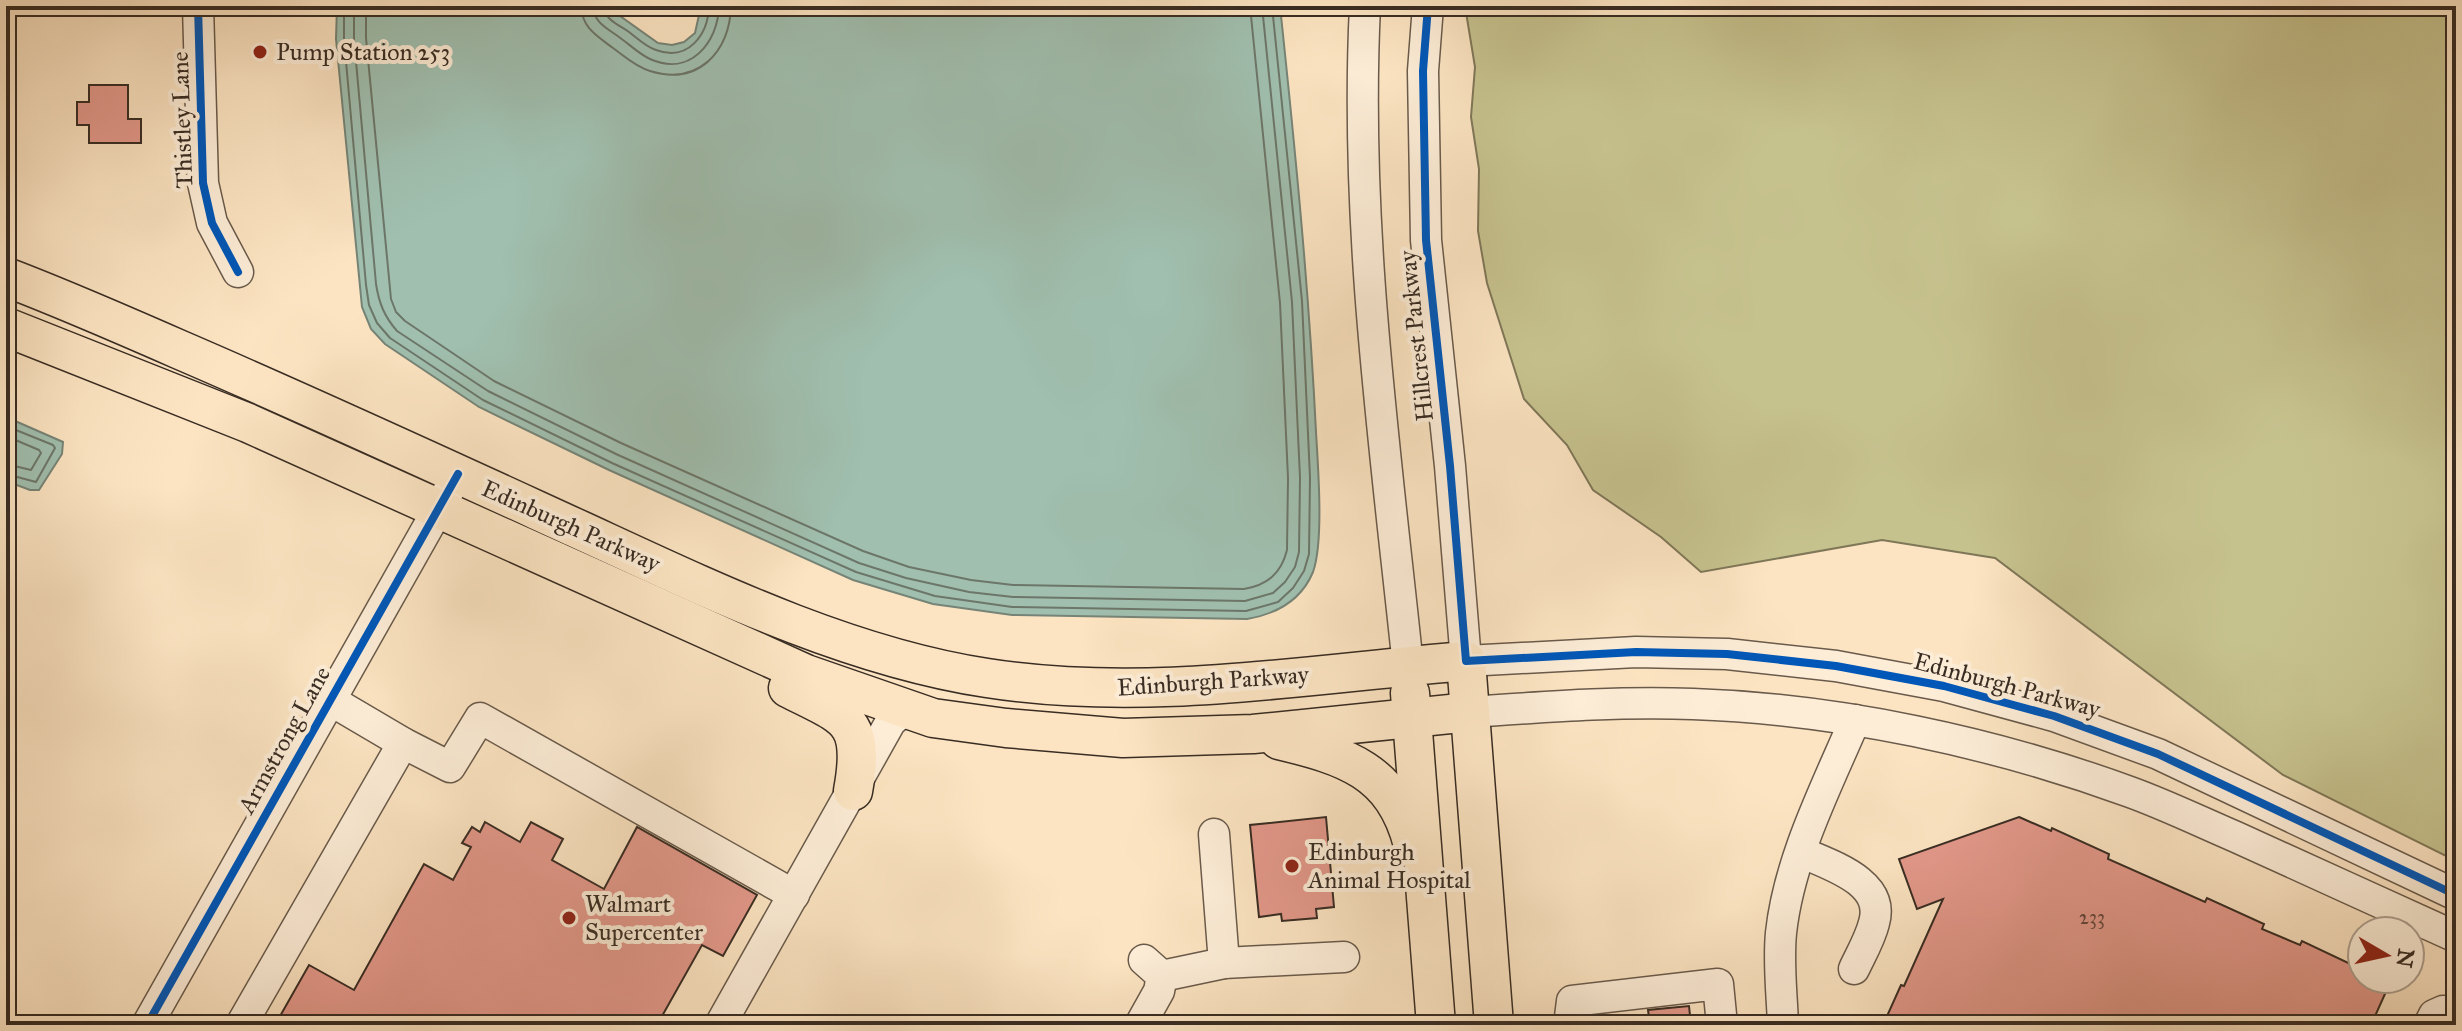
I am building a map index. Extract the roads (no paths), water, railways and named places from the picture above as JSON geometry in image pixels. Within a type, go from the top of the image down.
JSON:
[{"type":"main road","name":"Edinburgh Parkway","points":[[6,277],[247,378],[661,567],[828,636],[927,666],[988,678],[1083,687],[1168,687],[1466,661]]},
{"type":"main road","name":"Edinburgh Parkway","points":[[6,327],[248,423],[806,674],[920,713],[1006,728],[1123,738],[1253,734],[1470,712]]},
{"type":"main road","points":[[623,593],[681,635],[831,709],[847,722],[857,741],[858,762],[853,791]]},
{"type":"main road","name":"Hillcrest Parkway","points":[[1466,661],[1494,1025]]},
{"type":"main road","name":"Hillcrest Parkway","points":[[1408,666],[1436,1025]]},
{"type":"main road","points":[[920,713],[922,697],[947,686],[988,678]]},
{"type":"main road","points":[[1253,734],[1329,752],[1367,771],[1401,814],[1412,840],[1427,909]]},
{"type":"street","name":"Thistley Lane","points":[[198,6],[203,183],[212,223],[238,272]]},
{"type":"street","name":"Hillcrest Parkway","points":[[1365,6],[1361,81],[1365,230],[1408,666]]},
{"type":"street","name":"Hillcrest Parkway","points":[[1428,6],[1423,86],[1426,240],[1450,466],[1466,661]]},
{"type":"street","name":"Armstrong Lane","points":[[147,1025],[458,474]]},
{"type":"street","name":"Edinburgh Parkway","points":[[1466,661],[1636,652],[1712,654],[1799,661],[1944,686],[2030,709],[2158,754],[2456,895]]},
{"type":"street","points":[[330,700],[450,767],[480,718],[794,895]]},
{"type":"street","name":"Edinburgh Parkway","points":[[1470,712],[1619,703],[1768,708],[1855,720],[1964,743],[2130,792],[2199,820],[2456,937]]},
{"type":"street","points":[[720,1025],[891,721],[920,713]]},
{"type":"street","points":[[1783,1025],[1781,934],[1787,898],[1801,852],[1855,720]]},
{"type":"street","points":[[241,1025],[403,743]]},
{"type":"street","points":[[1214,834],[1224,963]]},
{"type":"street","points":[[1801,852],[1858,878],[1873,898],[1876,920],[1854,969]]},
{"type":"street","points":[[1140,1025],[1159,991],[1153,968],[1344,957]]},
{"type":"street","points":[[1569,1025],[1572,1001],[1718,984],[1722,1025]]},
{"type":"street","points":[[2429,1025],[2434,1015],[2443,1011],[2456,1012]]},
{"type":"water","points":[[337,6],[606,6],[658,43],[672,45],[684,42],[695,33],[701,6],[1280,6],[1305,272],[1318,464],[1318,542],[1313,572],[1308,582],[1302,591],[1277,610],[1247,619],[1012,615],[933,604],[853,580],[609,470],[479,407],[385,344],[371,329],[362,307],[336,39]]},
{"type":"water","points":[[6,417],[63,442],[62,454],[39,490],[6,481]]},
{"type":"place","name":"Pump Station 253","points":[[260,52]]},
{"type":"place","name":"Edinburgh Animal Hospital","points":[[1292,866]]},
{"type":"place","name":"Walmart Supercenter","points":[[569,918]]}]
